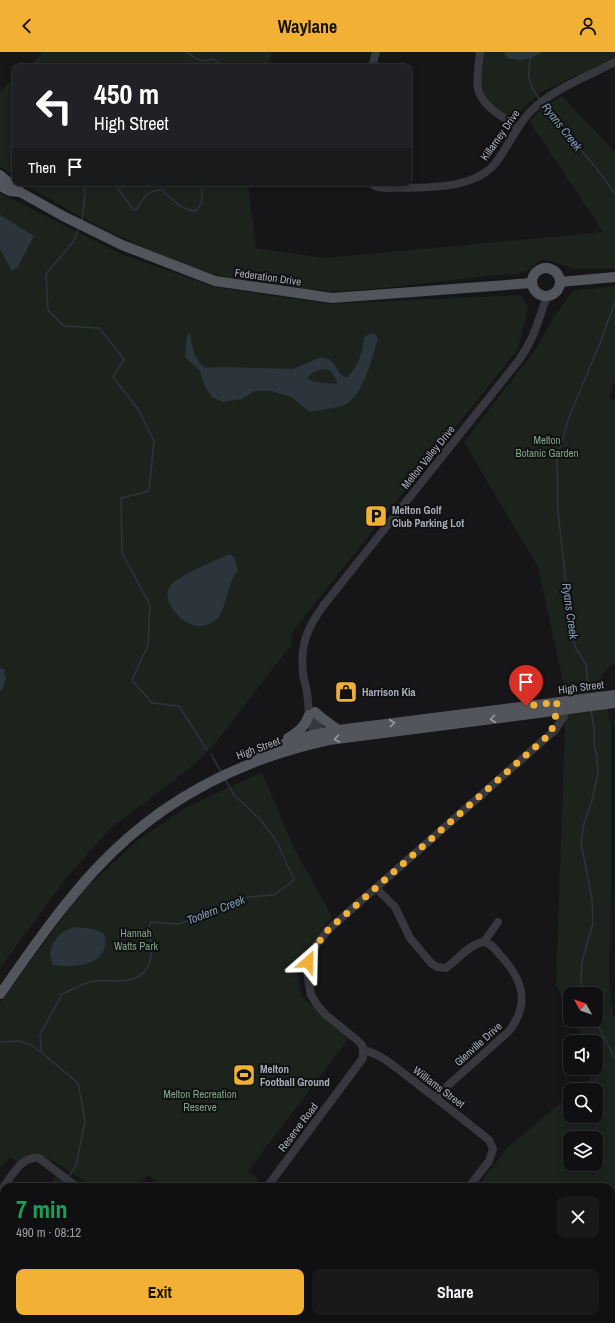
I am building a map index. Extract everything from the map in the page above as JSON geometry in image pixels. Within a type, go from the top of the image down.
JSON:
[{"type":"main road","name":"Federation Drive","points":[[0,175],[12,185]]},
{"type":"main road","name":"Federation Drive","points":[[0,186],[10,191],[20,192]]},
{"type":"main road","name":"Federation Drive","points":[[13,186],[20,192],[63,216],[122,245],[214,282],[332,298],[532,283]]},
{"type":"main road","points":[[545,268],[551,269],[555,272],[560,282],[556,292],[546,296],[541,296],[536,293],[532,283],[536,273],[545,268]]},
{"type":"main road","points":[[560,282],[615,277]]},
{"type":"main road","name":"High Street","points":[[589,703],[615,695]]},
{"type":"main road","name":"High Street","points":[[0,983],[69,890],[105,851],[132,826],[181,791],[225,771],[259,753],[338,730],[589,703],[615,703]]},
{"type":"main road","name":"High Street","points":[[225,771],[286,751],[318,736],[355,736],[562,706]]},
{"type":"main road","points":[[259,753],[298,733],[306,725],[312,713],[322,718],[338,730]]},
{"type":"main road","name":"High Street","points":[[0,994],[67,903],[95,869],[155,816],[212,777]]},
{"type":"street","points":[[373,64],[376,52]]},
{"type":"street","points":[[480,52],[478,89],[481,98],[493,109],[518,127]]},
{"type":"street","name":"Killarney Drive","points":[[375,186],[386,188],[455,184],[470,181],[486,172],[496,163],[518,127],[530,111],[541,102],[615,62]]},
{"type":"street","name":"Melton Valley Drive","points":[[318,736],[307,693],[302,659],[303,645],[314,618],[519,360],[532,339],[546,296]]},
{"type":"street","points":[[364,1050],[362,1045],[357,1040],[318,1006],[311,995],[307,972],[312,950],[328,930],[555,730],[560,722],[562,706]]},
{"type":"street","points":[[376,888],[394,907],[410,938],[431,963],[437,967],[446,968],[474,944],[484,942],[498,922]]},
{"type":"street","name":"Glenville Drive","points":[[435,1097],[508,1032],[517,1021],[522,1006],[522,994],[518,978],[511,967],[491,945],[484,942]]},
{"type":"street","name":"Williams Street","points":[[364,1050],[372,1052],[382,1058],[435,1097],[489,1140],[493,1149],[489,1160],[472,1183]]},
{"type":"street","name":"Reserve Road","points":[[270,1183],[358,1066],[363,1058],[364,1050]]},
{"type":"street","points":[[7,1183],[23,1161],[34,1157],[39,1158],[72,1183]]},
{"type":"green space","points":[[44,52],[272,52],[269,64],[30,64]]},
{"type":"green space","points":[[482,52],[615,52],[615,58],[543,91],[524,107],[514,121],[484,99],[480,89]]},
{"type":"green space","points":[[12,81],[12,175],[0,166],[0,91]]},
{"type":"green space","points":[[562,96],[615,152],[615,269],[575,269],[545,259],[541,260],[527,271],[515,274],[385,288],[340,291],[283,288],[210,273],[160,255],[112,233],[70,211],[28,186],[248,186],[256,248],[325,258],[603,232],[529,121],[546,105]]},
{"type":"green space","points":[[0,193],[121,254],[214,287],[329,304],[521,295],[528,308],[518,349],[292,632],[291,645],[213,746],[191,767],[111,828],[67,877],[0,968]]},
{"type":"green space","name":"Melton Botanic Garden","points":[[615,286],[615,380],[610,396],[615,402],[615,662],[601,675],[611,725],[611,889],[609,982],[613,1015],[615,1018],[615,1183],[480,1183],[507,1148],[563,1101],[563,1123],[603,1123],[603,1083],[584,1083],[594,1075],[603,1075],[603,1035],[582,1035],[578,1027],[603,1027],[603,987],[563,987],[563,998],[556,985],[566,695],[538,567],[464,442],[536,349],[553,318],[573,291]]},
{"type":"green space","points":[[262,772],[294,848],[332,917],[305,951],[297,970],[301,996],[349,1038],[248,1171],[259,1179],[256,1183],[158,1183],[148,1175],[140,1183],[87,1183],[60,1165],[39,1154],[30,1154],[19,1163],[10,1157],[2,1167],[0,1165],[0,1003],[82,891],[138,840],[187,807]]},
{"type":"green space","points":[[56,1175],[65,1183],[51,1183]]},
{"type":"shaded area","points":[[504,52],[543,52],[529,58],[518,60],[507,58]]},
{"type":"shaded area","points":[[0,215],[34,236],[18,267],[12,271],[0,249]]},
{"type":"shaded area","points":[[190,333],[196,357],[205,368],[224,367],[293,369],[321,357],[329,359],[335,365],[340,374],[347,378],[359,359],[364,337],[371,333],[375,334],[378,338],[362,384],[352,400],[346,404],[334,408],[310,412],[291,397],[272,391],[255,391],[242,399],[223,402],[212,397],[204,385],[200,371],[185,357],[187,336]],"holes":[[[322,369],[330,370],[336,379],[337,384],[315,382],[308,379],[315,371]]]},
{"type":"shaded area","points":[[230,554],[234,557],[238,570],[232,580],[224,606],[218,618],[214,622],[202,626],[196,626],[184,621],[170,604],[168,592],[170,586],[188,573]]},
{"type":"shaded area","points":[[0,668],[5,670],[4,674],[6,679],[2,690],[0,691]]},
{"type":"shaded area","points":[[75,927],[94,929],[104,934],[105,945],[102,953],[97,959],[91,962],[76,966],[53,965],[50,953],[53,943],[66,930]]},
{"type":"waterway","name":"Toolern Creek","points":[[188,52],[196,59],[204,61],[211,59],[217,61],[220,64]]},
{"type":"waterway","name":"Ryans Creek","points":[[532,52],[529,66],[529,77],[532,88],[540,100]]},
{"type":"waterway","name":"Ryans Creek","points":[[544,105],[601,174],[615,194]]},
{"type":"waterway","name":"Toolern Creek","points":[[82,221],[85,193],[84,186]]},
{"type":"waterway","name":"Toolern Creek","points":[[116,186],[133,209],[136,210],[149,193],[152,191],[162,190],[182,207],[196,211],[199,208],[201,201],[201,186]]},
{"type":"waterway","name":"Toolern Creek","points":[[79,228],[74,241],[46,274],[48,310],[64,326],[99,328],[124,359],[113,377],[138,409],[154,441],[149,491],[121,498],[122,553],[150,605],[148,645],[132,680],[152,703],[179,706],[207,750]]},
{"type":"waterway","name":"Ryans Creek","points":[[589,694],[586,664],[575,647],[569,610],[558,512],[557,458],[569,417],[600,343],[615,302]]},
{"type":"waterway","name":"Ryans Creek","points":[[582,987],[582,961],[593,923],[592,900],[581,842],[584,824],[592,800],[598,773],[591,710]]},
{"type":"waterway","name":"Toolern Creek","points":[[211,754],[221,772]]},
{"type":"waterway","name":"Toolern Creek","points":[[69,1176],[76,1166],[85,1121],[78,1083],[41,1052],[40,1035],[62,994],[90,982],[128,980],[143,973],[150,960],[151,945],[148,929],[151,922],[178,924],[211,913],[248,897],[274,895],[294,880],[277,842],[260,819],[234,795],[225,779]]},
{"type":"waterway","name":"Ryans Creek","points":[[599,1027],[615,1058]]},
{"type":"waterway","points":[[0,1042],[19,1041],[31,1045],[41,1052]]},
{"type":"place","name":"Melton Golf Club Parking Lot","points":[[376,516]]},
{"type":"place","name":"Harrison Kia","points":[[346,692]]},
{"type":"place","name":"Melton Football Ground","points":[[244,1075]]},
{"type":"route","points":[[308,962],[312,950],[328,930],[550,734],[555,721],[557,702],[526,706]]},
{"type":"park label","name":"Hannah Watts Park","points":[[136,939]]},
{"type":"park label","name":"Melton Recreation Reserve","points":[[200,1100]]}]
